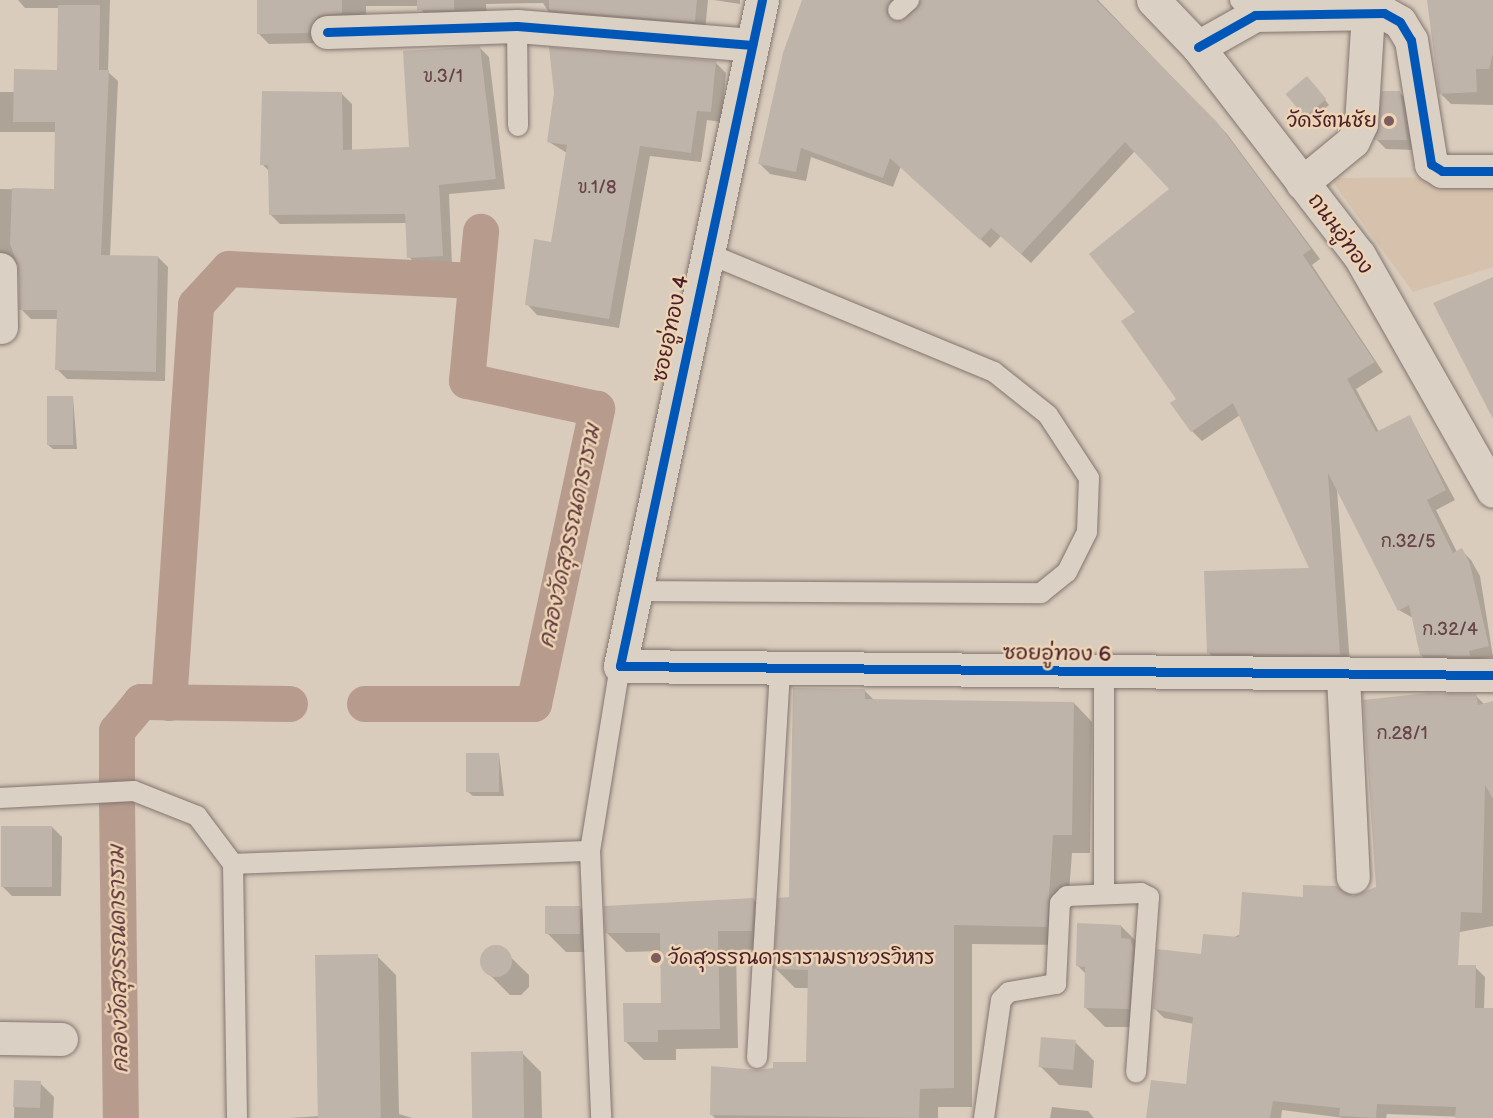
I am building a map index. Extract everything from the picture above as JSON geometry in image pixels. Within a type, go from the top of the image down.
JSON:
[{"type":"street","name":"ซอยอู่ทอง 4","points":[[620,666],[632,591],[762,0]]},
{"type":"street","name":"ถนนอู่ทอง","points":[[1153,0],[1198,47],[1359,255],[1493,491]]},
{"type":"street","points":[[1198,47],[1248,8],[1368,6],[1400,22],[1411,40],[1431,164],[1442,171],[1493,171]]},
{"type":"street","points":[[1302,183],[1353,141],[1361,124],[1368,6]]},
{"type":"street","points":[[327,32],[518,26],[752,45]]},
{"type":"street","points":[[0,269],[1,327]]},
{"type":"street","name":"ซอยอู่ทอง 6","points":[[620,666],[1343,676],[1493,675]]},
{"type":"street","points":[[1343,676],[1353,877]]},
{"type":"street","points":[[0,1038],[61,1040]]},
{"type":"lane","points":[[518,26],[518,126]]},
{"type":"lane","points":[[632,591],[1041,593],[1067,572],[1087,532],[1089,478],[1048,415],[994,372],[706,253]]},
{"type":"lane","points":[[0,345],[1,327]]},
{"type":"lane","points":[[601,1118],[590,851],[620,666]]},
{"type":"lane","points":[[757,1058],[780,668]]},
{"type":"lane","points":[[1104,672],[1104,894]]},
{"type":"lane","points":[[0,798],[134,791],[197,816],[232,864],[237,1118]]},
{"type":"lane","points":[[232,864],[590,851]]},
{"type":"lane","points":[[984,1118],[1001,1000],[1009,992],[1056,984],[1060,903],[1067,896],[1104,894],[1149,897],[1136,1072]]},
{"type":"shaded area","points":[[1493,177],[1493,267],[1413,292],[1330,178]]},
{"type":"building","points":[[257,0],[342,0],[342,13],[318,16],[308,33],[257,34]]},
{"type":"building","points":[[417,0],[454,0],[454,10],[417,10]]},
{"type":"building","points":[[549,0],[697,0],[695,22],[549,10]]},
{"type":"building","points":[[802,0],[891,0],[886,13],[900,22],[921,0],[1096,0],[1217,122],[1311,249],[1303,255],[1375,362],[1347,379],[1376,432],[1410,415],[1446,490],[1427,500],[1453,553],[1462,548],[1470,564],[1489,646],[1469,651],[1470,656],[1420,655],[1409,605],[1398,611],[1328,473],[1340,655],[1207,653],[1204,571],[1309,568],[1233,403],[1191,432],[1170,403],[1176,399],[1121,321],[1135,312],[1089,254],[1169,189],[1125,142],[1021,254],[991,228],[980,240],[890,158],[883,178],[801,148],[796,172],[758,164],[783,53]]},
{"type":"building","points":[[1427,0],[1493,0],[1493,54],[1489,69],[1476,69],[1477,92],[1439,94]]},
{"type":"building","points":[[58,5],[100,5],[99,70],[109,70],[101,255],[158,256],[156,372],[55,370],[57,310],[19,310],[19,269],[10,244],[12,188],[54,189],[55,122],[13,122],[14,69],[57,70]]},
{"type":"building","points":[[480,46],[496,179],[439,185],[443,256],[407,258],[405,214],[269,215],[268,165],[260,165],[262,91],[342,92],[343,150],[409,147],[403,51]]},
{"type":"building","points":[[549,47],[716,61],[711,112],[697,111],[691,153],[640,146],[609,319],[525,305],[534,239],[551,242],[567,145],[547,142],[554,93]]},
{"type":"building","points":[[1307,76],[1326,99],[1305,117],[1286,94]]},
{"type":"building","points":[[1382,91],[1400,91],[1407,140],[1374,140]]},
{"type":"building","points":[[1493,277],[1493,419],[1433,303]]},
{"type":"building","points":[[47,396],[73,396],[73,445],[47,445]]},
{"type":"building","points":[[793,688],[865,689],[865,699],[1074,702],[1072,835],[1053,835],[1047,927],[954,925],[954,1088],[920,1089],[919,1118],[710,1115],[711,1066],[757,1070],[773,1068],[773,1062],[806,1062],[808,970],[774,969],[778,898],[789,897]]},
{"type":"building","points":[[1428,693],[1476,694],[1478,705],[1493,701],[1493,799],[1485,785],[1482,913],[1461,912],[1458,965],[1476,965],[1475,1008],[1493,1008],[1493,1118],[1455,1118],[1456,1107],[1377,1104],[1376,1118],[1339,1116],[1340,1108],[1273,1101],[1270,1118],[1146,1118],[1151,1080],[1186,1084],[1193,1017],[1153,1009],[1157,949],[1201,954],[1203,934],[1239,937],[1242,892],[1303,897],[1303,885],[1337,886],[1353,896],[1376,887],[1363,700]]},
{"type":"building","points":[[466,753],[499,753],[499,792],[466,792]]},
{"type":"building","points":[[1,826],[52,826],[52,887],[1,887]]},
{"type":"building","points":[[754,898],[752,931],[718,931],[720,1029],[658,1030],[658,1042],[624,1042],[623,1003],[661,1003],[660,933],[605,933],[604,906]]},
{"type":"building","points":[[545,906],[580,906],[580,934],[545,934]]},
{"type":"building","points":[[1077,923],[1121,925],[1121,938],[1130,939],[1133,947],[1129,1009],[1084,1008],[1085,967],[1076,966]]},
{"type":"building","points":[[496,945],[507,950],[512,961],[507,972],[496,977],[485,972],[480,961],[485,950]]},
{"type":"building","points":[[378,954],[381,1118],[318,1118],[315,955]]},
{"type":"building","points":[[1041,1037],[1076,1040],[1073,1070],[1038,1067]]},
{"type":"building","points":[[523,1051],[524,1118],[472,1118],[471,1052]]},
{"type":"building","points":[[14,1080],[41,1081],[40,1108],[13,1107]]},
{"type":"waterway","name":"คลองวัดสุวรรณดาราราม","points":[[365,704],[534,704],[597,409],[467,381],[481,232]]},
{"type":"waterway","points":[[169,703],[196,305],[229,269],[476,281]]},
{"type":"waterway","name":"คลองวัดสุวรรณดาราราม","points":[[117,785],[117,731],[141,702],[290,704]]},
{"type":"waterway","name":"คลองวัดสุวรรณดาราราม","points":[[117,801],[121,1118]]},
{"type":"cycle path","points":[[762,0],[620,666],[1493,675]]},
{"type":"cycle path","points":[[1198,47],[1255,15],[1384,13],[1400,22],[1411,40],[1431,164],[1442,171],[1493,171]]},
{"type":"cycle path","points":[[327,32],[517,26],[752,45]]},
{"type":"place","name":"วัดรัตนชัย","points":[[1389,121]]},
{"type":"place","name":"วัดสุวรรณดารารามราชวรวิหาร","points":[[656,958]]}]
